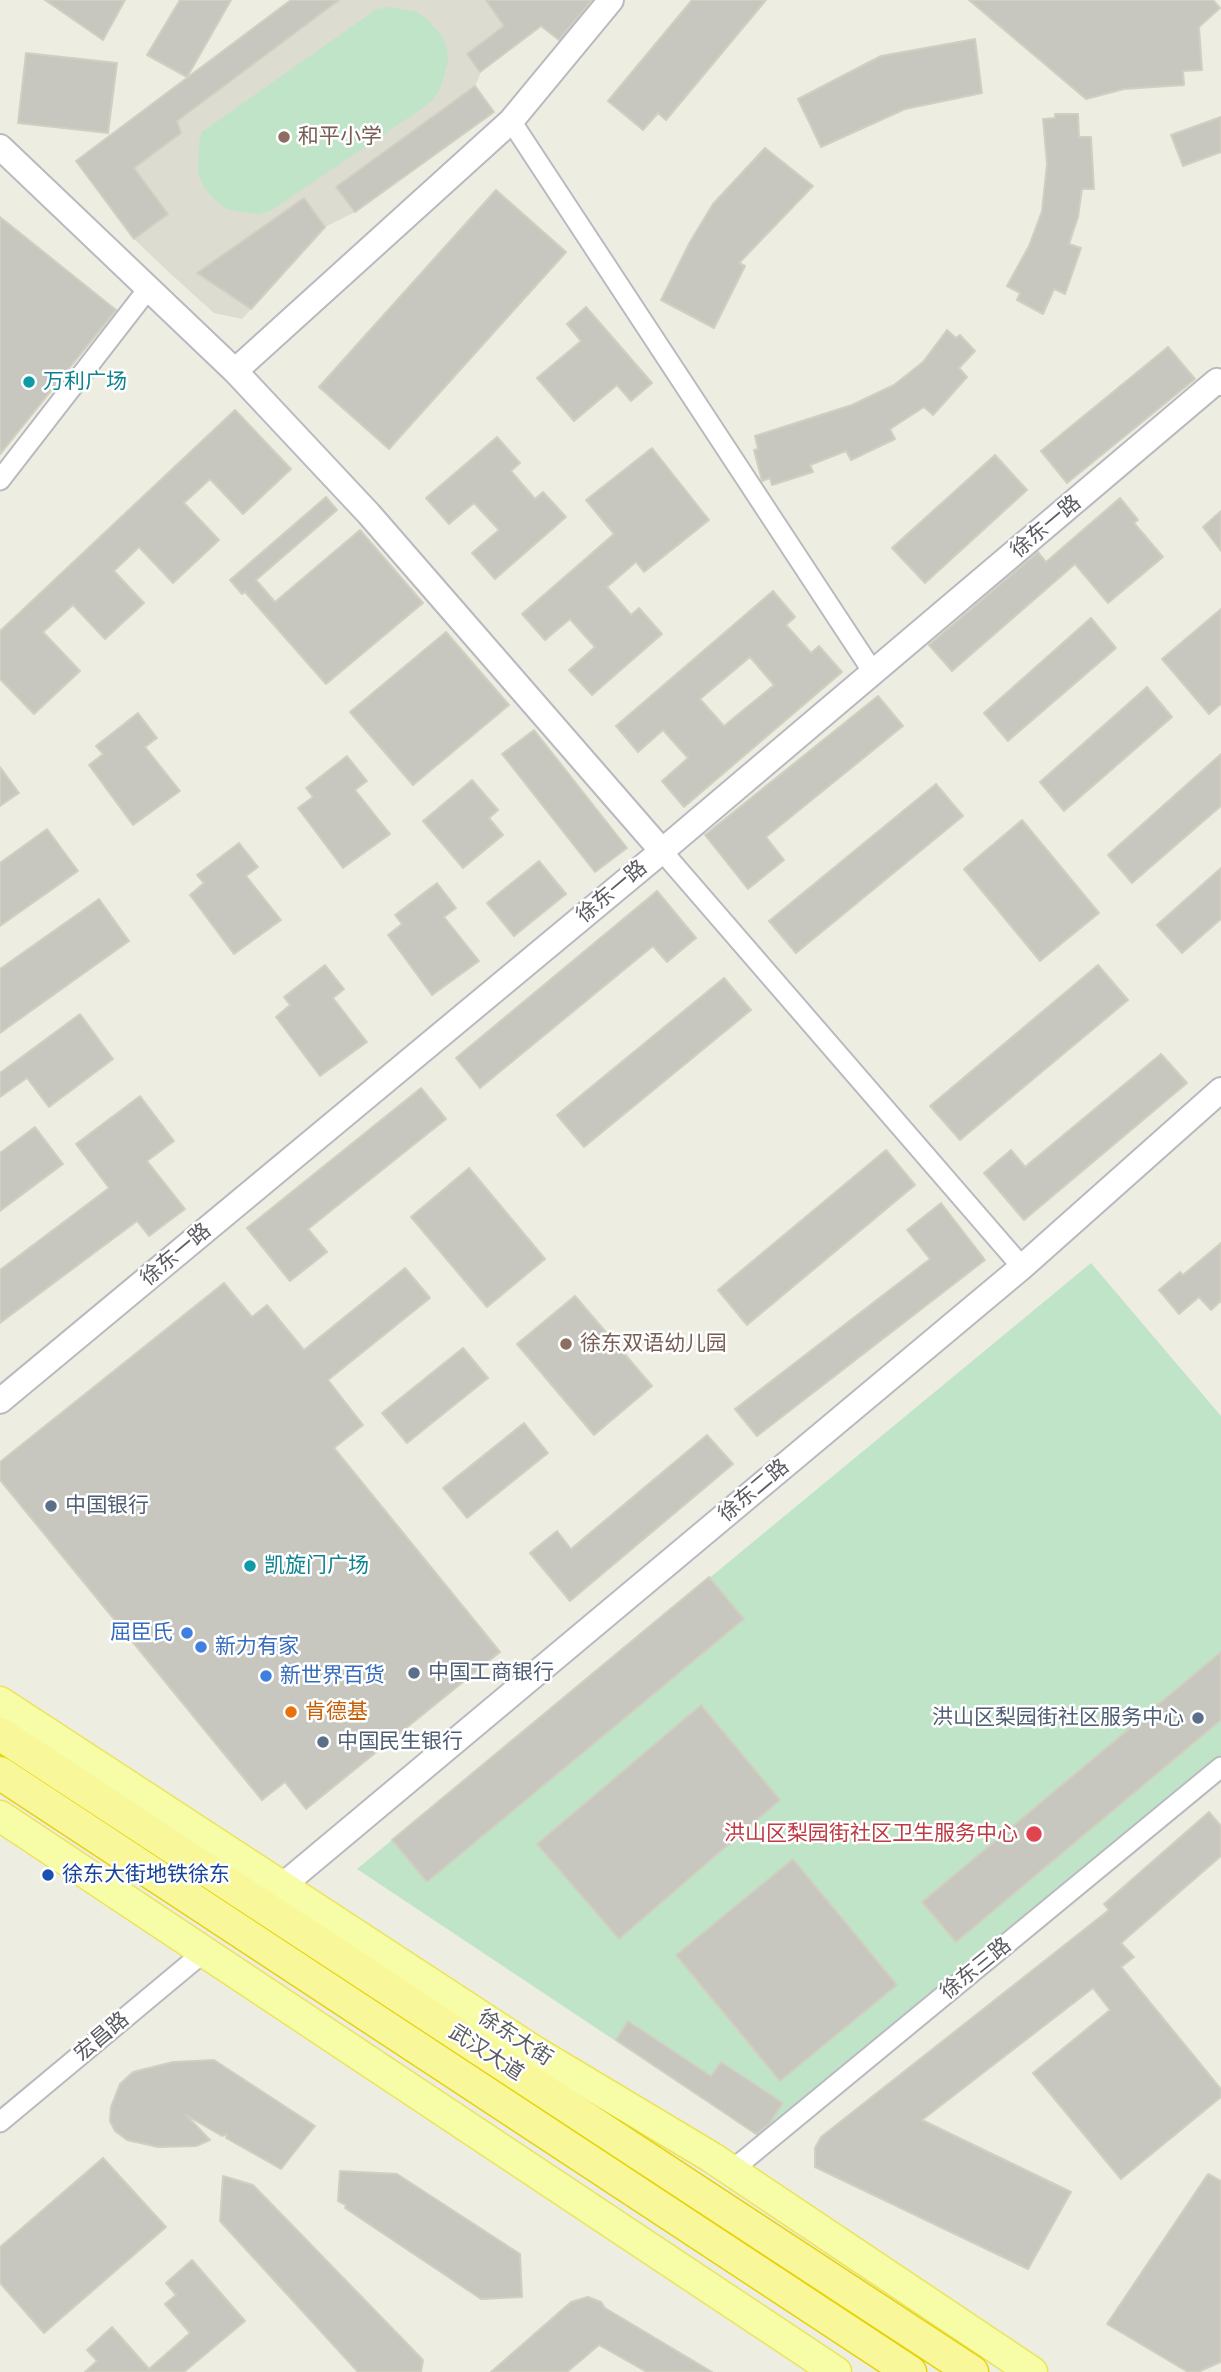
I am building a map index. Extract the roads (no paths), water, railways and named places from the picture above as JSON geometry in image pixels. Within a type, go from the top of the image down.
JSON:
[{"type":"highway","name":"武汉大道","points":[[0,1734],[972,2372]]},
{"type":"highway","name":"武汉大道","points":[[0,1773],[910,2372]]},
{"type":"main road","name":"徐东大街","points":[[0,1702],[534,2051],[730,2171],[1032,2372]]},
{"type":"main road","points":[[0,1816],[836,2372]]},
{"type":"street","points":[[235,371],[511,121],[611,0]]},
{"type":"street","points":[[511,121],[873,672]]},
{"type":"street","points":[[0,147],[235,371],[369,514],[1022,1267]]},
{"type":"street","points":[[0,480],[148,289]]},
{"type":"street","name":"徐东一路","points":[[0,1401],[662,851],[1217,381],[1221,383]]},
{"type":"street","name":"徐东二路","points":[[282,1886],[1022,1267],[1221,1090]]},
{"type":"street","name":"徐东三路","points":[[730,2171],[1221,1767]]},
{"type":"street","name":"宏昌路","points":[[0,2122],[204,1951]]},
{"type":"place","name":"和平小学","points":[[284,137]]},
{"type":"place","name":"万利广场","points":[[29,382]]},
{"type":"place","name":"徐东双语幼儿园","points":[[566,1344]]},
{"type":"place","name":"中国银行","points":[[51,1506]]},
{"type":"place","name":"凯旋门广场","points":[[250,1566]]},
{"type":"place","name":"屈臣氏","points":[[187,1633]]},
{"type":"place","name":"新力有家","points":[[201,1647]]},
{"type":"place","name":"中国工商银行","points":[[414,1673]]},
{"type":"place","name":"新世界百货","points":[[266,1676]]},
{"type":"place","name":"肯德基","points":[[291,1712]]},
{"type":"place","name":"洪山区梨园街社区服务中心","points":[[1198,1718]]},
{"type":"place","name":"中国民生银行","points":[[323,1742]]},
{"type":"place","name":"洪山区梨园街社区卫生服务中心","points":[[1034,1834]]},
{"type":"place","name":"徐东大街地铁徐东","points":[[48,1875]]}]
